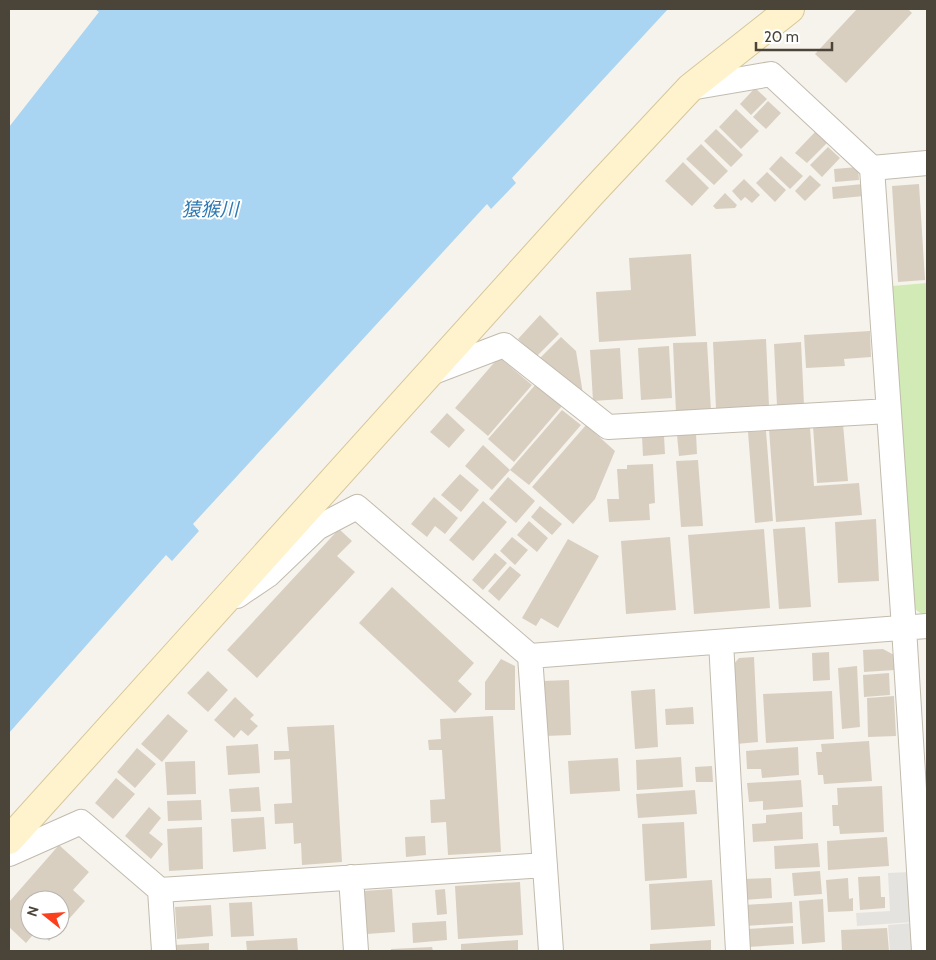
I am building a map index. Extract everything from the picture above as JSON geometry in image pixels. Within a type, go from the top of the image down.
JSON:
[{"type":"street","points":[[9,840],[590,195],[690,88],[790,9]]},
{"type":"street","points":[[690,88],[771,74],[872,168],[924,951]]},
{"type":"street","points":[[872,168],[927,163]]},
{"type":"street","points":[[428,374],[504,345],[608,427],[889,411]]},
{"type":"street","points":[[215,611],[268,575],[317,528],[357,506],[530,656],[551,951]]},
{"type":"street","points":[[530,656],[927,626]]},
{"type":"street","points":[[721,642],[738,951]]},
{"type":"street","points":[[9,854],[80,822],[160,890],[545,865]]},
{"type":"street","points":[[351,877],[356,951]]},
{"type":"street","points":[[160,890],[164,951]]},
{"type":"green space","points":[[927,283],[926,617],[912,607],[892,286]]},
{"type":"shaded area","points":[[910,872],[913,922],[857,926],[856,913],[890,911],[888,873]]},
{"type":"shaded area","points":[[913,923],[915,951],[890,951],[888,925]]},
{"type":"water","name":"猿猴川","points":[[95,9],[668,9],[512,178],[516,183],[491,209],[487,204],[193,524],[199,531],[172,561],[166,555],[9,733],[9,127],[99,12]]},
{"type":"building","points":[[857,9],[908,9],[912,13],[846,83],[815,54]]},
{"type":"building","points":[[755,88],[767,99],[751,115],[740,104]]},
{"type":"building","points":[[768,101],[781,113],[766,129],[753,117]]},
{"type":"building","points":[[736,109],[759,131],[741,149],[719,127]]},
{"type":"building","points":[[716,129],[743,155],[731,167],[704,141]]},
{"type":"building","points":[[815,132],[827,143],[807,163],[795,153]]},
{"type":"building","points":[[701,144],[728,171],[714,185],[686,159]]},
{"type":"building","points":[[828,147],[840,158],[822,177],[810,165]]},
{"type":"building","points":[[781,156],[803,176],[790,189],[769,169]]},
{"type":"building","points":[[683,162],[709,188],[692,206],[665,181]]},
{"type":"building","points":[[858,167],[859,180],[835,182],[834,169]]},
{"type":"building","points":[[767,172],[786,190],[775,202],[756,183]]},
{"type":"building","points":[[810,175],[821,185],[805,201],[795,191]]},
{"type":"building","points":[[744,179],[760,195],[752,203],[745,197],[741,201],[732,191]]},
{"type":"building","points":[[863,184],[864,196],[833,199],[832,187]]},
{"type":"building","points":[[919,184],[925,280],[898,282],[892,186]]},
{"type":"building","points":[[725,193],[737,205],[735,208],[716,209],[713,206]]},
{"type":"building","points":[[691,254],[696,336],[599,342],[596,292],[631,290],[629,258]]},
{"type":"building","points":[[540,315],[559,334],[536,357],[518,339]]},
{"type":"building","points":[[870,331],[871,357],[844,359],[845,366],[806,368],[804,335]]},
{"type":"building","points":[[561,337],[576,351],[583,394],[539,359]]},
{"type":"building","points":[[766,339],[769,406],[716,409],[713,342]]},
{"type":"building","points":[[707,342],[711,411],[676,413],[673,343]]},
{"type":"building","points":[[801,342],[804,405],[777,406],[774,344]]},
{"type":"building","points":[[669,346],[672,398],[641,400],[638,348]]},
{"type":"building","points":[[620,348],[623,399],[593,401],[590,350]]},
{"type":"building","points":[[499,357],[532,385],[488,436],[455,408]]},
{"type":"building","points":[[536,384],[562,406],[514,462],[488,439]]},
{"type":"building","points":[[562,410],[581,425],[529,485],[510,470]]},
{"type":"building","points":[[447,413],[465,430],[449,448],[430,432]]},
{"type":"building","points":[[843,424],[848,481],[817,483],[813,426]]},
{"type":"building","points":[[586,425],[615,451],[595,499],[573,524],[532,487]]},
{"type":"building","points":[[810,427],[814,486],[859,483],[862,515],[776,522],[769,430]]},
{"type":"building","points":[[766,431],[773,521],[755,523],[748,432]]},
{"type":"building","points":[[696,433],[697,454],[679,456],[677,435]]},
{"type":"building","points":[[664,436],[665,454],[643,456],[642,437]]},
{"type":"building","points":[[483,445],[510,470],[492,490],[465,466]]},
{"type":"building","points":[[698,460],[703,526],[681,527],[676,461]]},
{"type":"building","points":[[653,464],[655,503],[649,504],[650,520],[609,522],[607,499],[619,499],[617,469],[627,469],[627,465]]},
{"type":"building","points":[[460,474],[479,490],[461,512],[441,495]]},
{"type":"building","points":[[508,477],[535,501],[516,523],[489,499]]},
{"type":"building","points":[[434,497],[458,518],[445,534],[435,526],[427,537],[411,524]]},
{"type":"building","points":[[483,501],[507,522],[473,561],[449,540]]},
{"type":"building","points":[[540,506],[562,524],[552,535],[531,517]]},
{"type":"building","points":[[876,519],[879,581],[838,583],[835,522]]},
{"type":"building","points":[[529,521],[548,538],[537,552],[517,535]]},
{"type":"building","points":[[805,527],[811,607],[779,609],[773,529]]},
{"type":"building","points":[[339,529],[352,541],[337,556],[355,572],[257,678],[227,650]]},
{"type":"building","points":[[764,529],[770,608],[694,614],[688,535]]},
{"type":"building","points":[[512,537],[528,550],[515,565],[500,551]]},
{"type":"building","points":[[670,537],[676,610],[626,614],[621,541]]},
{"type":"building","points":[[568,539],[599,556],[558,628],[541,618],[536,626],[522,618]]},
{"type":"building","points":[[495,553],[507,563],[483,590],[472,580]]},
{"type":"building","points":[[510,566],[521,575],[499,601],[488,591]]},
{"type":"building","points":[[392,587],[474,663],[458,681],[472,694],[455,713],[359,623]]},
{"type":"building","points":[[883,649],[894,655],[895,670],[864,672],[863,650]]},
{"type":"building","points":[[829,652],[830,680],[813,681],[812,653]]},
{"type":"building","points":[[754,657],[758,742],[736,744],[732,666],[739,658]]},
{"type":"building","points":[[501,659],[515,666],[515,710],[485,710],[485,682]]},
{"type":"building","points":[[857,666],[860,727],[842,729],[838,668]]},
{"type":"building","points":[[208,671],[228,690],[208,712],[187,693]]},
{"type":"building","points":[[889,673],[890,695],[864,697],[863,675]]},
{"type":"building","points":[[569,680],[571,735],[545,736],[543,681]]},
{"type":"building","points":[[655,689],[658,747],[635,749],[631,691]]},
{"type":"building","points":[[832,691],[834,739],[766,743],[763,694]]},
{"type":"building","points":[[894,696],[896,736],[868,737],[867,698]]},
{"type":"building","points":[[235,697],[254,715],[250,719],[258,726],[248,736],[241,730],[234,738],[214,720]]},
{"type":"building","points":[[693,707],[694,724],[666,725],[665,709]]},
{"type":"building","points":[[168,714],[188,731],[162,762],[141,744]]},
{"type":"building","points":[[493,716],[501,852],[448,855],[446,822],[431,823],[430,800],[445,799],[442,750],[429,750],[428,740],[441,739],[440,719]]},
{"type":"building","points":[[334,725],[342,862],[302,865],[301,843],[294,844],[293,823],[275,824],[274,804],[292,803],[290,759],[274,760],[274,751],[289,751],[287,727]]},
{"type":"building","points":[[869,741],[872,781],[824,784],[823,775],[818,775],[816,752],[822,752],[821,744]]},
{"type":"building","points":[[258,744],[260,773],[228,775],[226,746]]},
{"type":"building","points":[[798,747],[799,775],[762,778],[761,769],[747,769],[746,751]]},
{"type":"building","points":[[137,748],[156,764],[135,788],[117,772]]},
{"type":"building","points":[[681,757],[683,787],[637,790],[636,760]]},
{"type":"building","points":[[618,758],[620,791],[570,794],[568,761]]},
{"type":"building","points":[[195,761],[196,794],[167,795],[165,762]]},
{"type":"building","points":[[712,766],[713,782],[696,782],[695,767]]},
{"type":"building","points":[[116,778],[135,794],[113,819],[95,803]]},
{"type":"building","points":[[801,780],[803,807],[763,810],[763,801],[749,802],[747,783]]},
{"type":"building","points":[[882,786],[884,832],[840,834],[839,826],[833,826],[832,805],[838,805],[837,788]]},
{"type":"building","points":[[259,787],[261,811],[231,812],[229,789]]},
{"type":"building","points":[[695,790],[697,814],[638,818],[636,794]]},
{"type":"building","points":[[201,800],[202,820],[168,821],[167,801]]},
{"type":"building","points":[[149,807],[161,818],[149,833],[163,844],[151,859],[125,836]]},
{"type":"building","points":[[802,812],[803,839],[753,842],[752,824],[766,823],[766,815]]},
{"type":"building","points":[[264,817],[266,849],[233,852],[231,819]]},
{"type":"building","points":[[684,822],[687,878],[645,881],[642,824]]},
{"type":"building","points":[[202,827],[203,869],[169,871],[167,829]]},
{"type":"building","points":[[425,836],[426,855],[406,857],[405,837]]},
{"type":"building","points":[[887,837],[889,866],[828,870],[827,841]]},
{"type":"building","points":[[818,843],[820,867],[775,869],[774,846]]},
{"type":"building","points":[[59,845],[89,872],[73,890],[85,901],[70,918],[70,890],[20,890],[20,937],[9,927],[9,902]]},
{"type":"building","points":[[820,871],[822,894],[794,896],[792,873]]},
{"type":"building","points":[[880,876],[881,897],[885,897],[885,908],[860,910],[858,877]]},
{"type":"building","points":[[771,878],[772,898],[744,900],[743,879]]},
{"type":"building","points":[[848,878],[849,899],[853,898],[853,911],[828,912],[826,880]]},
{"type":"building","points":[[712,880],[715,926],[651,930],[649,884]]},
{"type":"building","points":[[520,882],[523,935],[458,939],[455,886]]},
{"type":"building","points":[[392,889],[395,932],[367,934],[364,891]]},
{"type":"building","points":[[445,889],[447,914],[437,915],[435,890]]},
{"type":"building","points":[[823,899],[825,942],[802,944],[799,901]]},
{"type":"building","points":[[252,902],[254,936],[231,937],[229,903]]},
{"type":"building","points":[[792,902],[793,923],[745,926],[744,905]]},
{"type":"building","points":[[211,905],[213,936],[177,939],[175,907]]},
{"type":"building","points":[[446,921],[447,940],[413,943],[412,923]]},
{"type":"building","points":[[793,926],[794,944],[748,947],[747,929]]},
{"type":"building","points":[[887,928],[889,951],[842,951],[841,930]]},
{"type":"building","points":[[297,938],[298,951],[247,951],[246,941]]},
{"type":"building","points":[[518,940],[518,951],[461,951],[461,944]]},
{"type":"building","points":[[711,940],[711,951],[650,951],[650,944]]},
{"type":"building","points":[[209,943],[209,951],[176,951],[175,945]]},
{"type":"building","points":[[432,947],[433,951],[391,951],[391,949]]}]
